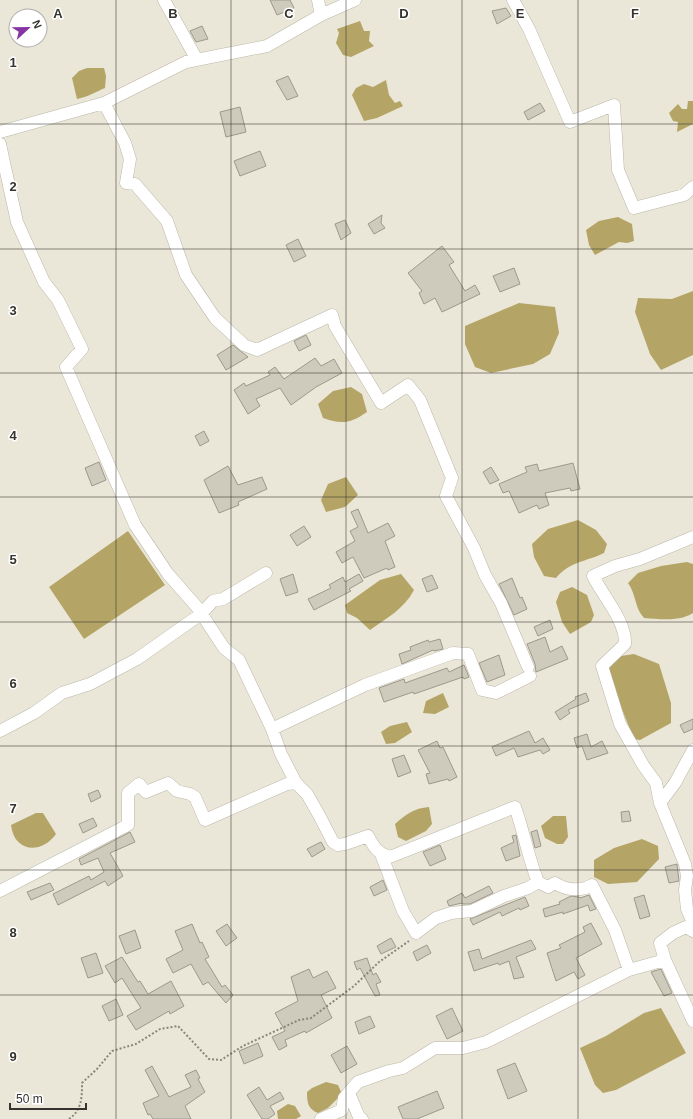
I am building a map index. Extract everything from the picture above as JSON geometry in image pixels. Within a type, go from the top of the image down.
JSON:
[{"type":"street","points":[[164,0],[197,60]]},
{"type":"street","points":[[318,0],[321,15]]},
{"type":"street","points":[[0,132],[104,103],[186,62],[267,46],[321,15],[355,0]]},
{"type":"street","points":[[512,0],[529,29],[554,82],[570,122],[614,105],[618,170],[634,208],[684,195],[693,187]]},
{"type":"street","points":[[104,103],[125,143],[130,159],[126,183],[136,184],[167,221],[186,275],[215,318],[244,345],[257,350],[332,315],[335,326],[380,403],[408,385],[420,400],[452,478],[446,496],[474,548],[485,575],[501,604],[529,672],[496,693],[482,690],[468,654],[453,653],[364,685],[272,729]]},
{"type":"street","points":[[0,144],[17,222],[44,282],[58,300],[82,349],[66,367],[135,524],[168,574],[201,614],[224,648],[238,660],[272,729],[281,754],[296,783],[307,794],[333,842],[338,846],[368,836],[375,849],[381,854],[390,857],[515,807],[523,828],[528,857],[538,882],[548,887],[555,883],[565,889],[586,888],[592,885],[615,930],[629,970]]},
{"type":"street","points":[[693,537],[593,576],[626,634],[625,644],[602,666],[620,724],[656,783],[660,803],[685,864],[687,876],[685,890],[687,909],[693,923]]},
{"type":"street","points":[[0,730],[34,713],[62,693],[90,684],[137,658],[201,614],[213,601],[223,599],[266,573]]},
{"type":"street","points":[[660,803],[675,783],[693,750]]},
{"type":"street","points":[[0,891],[128,825],[128,793],[139,784],[146,792],[168,783],[177,791],[190,794],[195,798],[205,820],[287,784],[296,783]]},
{"type":"street","points":[[381,854],[404,911],[416,933],[436,918],[472,910],[504,896],[528,888],[538,882]]},
{"type":"street","points":[[693,931],[686,927],[673,933],[660,943],[665,960],[693,1021]]},
{"type":"street","points":[[321,1119],[342,1110],[344,1098],[358,1082],[389,1070],[403,1068],[435,1048],[463,1048],[486,1042],[629,970],[665,960]]},
{"type":"street","points":[[349,1093],[359,1117],[362,1119]]},
{"type":"path","points":[[69,1119],[76,1113],[82,1099],[82,1083],[97,1069],[112,1051],[136,1044],[160,1029],[178,1026],[209,1059],[221,1060],[243,1046],[299,1020],[311,1018],[354,986],[379,962],[406,944],[416,933]]},
{"type":"shaded area","points":[[360,21],[364,31],[370,31],[369,41],[374,46],[351,57],[343,55],[336,43],[339,33],[337,29]]},
{"type":"shaded area","points":[[87,68],[104,68],[106,76],[105,88],[88,96],[77,99],[72,78],[79,71]]},
{"type":"shaded area","points":[[386,80],[389,95],[395,103],[400,101],[403,106],[377,118],[364,121],[352,95],[356,88],[364,84],[373,87]]},
{"type":"shaded area","points":[[688,101],[693,101],[693,124],[677,132],[678,122],[673,121],[669,113],[678,104],[682,109],[687,109]]},
{"type":"shaded area","points":[[618,217],[632,224],[634,241],[627,243],[619,242],[595,255],[589,245],[586,230],[599,221]]},
{"type":"shaded area","points":[[693,291],[693,355],[661,370],[650,354],[635,312],[638,298],[672,299]]},
{"type":"shaded area","points":[[519,303],[555,307],[559,333],[550,354],[533,364],[491,373],[475,367],[465,344],[465,326]]},
{"type":"shaded area","points":[[351,387],[362,394],[367,412],[356,419],[346,422],[336,422],[323,418],[318,404],[333,391]]},
{"type":"shaded area","points":[[346,477],[358,495],[345,507],[326,512],[321,500],[328,484]]},
{"type":"shaded area","points":[[578,520],[596,530],[607,544],[604,553],[578,562],[561,572],[556,578],[544,576],[534,557],[532,544],[548,529]]},
{"type":"shaded area","points":[[128,531],[165,585],[84,639],[49,587]]},
{"type":"shaded area","points":[[687,562],[693,564],[693,613],[676,619],[644,618],[639,610],[633,592],[628,583],[638,573],[661,566]]},
{"type":"shaded area","points":[[401,574],[414,590],[405,603],[389,617],[370,630],[357,618],[347,613],[345,605],[380,580]]},
{"type":"shaded area","points":[[572,587],[587,595],[594,615],[591,622],[570,634],[562,622],[556,602],[560,592]]},
{"type":"shaded area","points":[[634,654],[659,664],[671,703],[671,723],[640,740],[634,739],[608,675],[610,663],[621,656]]},
{"type":"shaded area","points":[[443,693],[449,707],[435,714],[423,713],[426,701]]},
{"type":"shaded area","points":[[407,722],[412,732],[395,743],[386,744],[381,732],[390,726]]},
{"type":"shaded area","points":[[429,807],[432,824],[426,831],[406,841],[398,837],[395,824],[410,812]]},
{"type":"shaded area","points":[[36,813],[43,813],[56,834],[50,841],[43,845],[36,848],[29,848],[17,841],[13,834],[11,825]]},
{"type":"shaded area","points":[[553,816],[566,816],[568,837],[563,844],[557,844],[545,838],[541,826]]},
{"type":"shaded area","points":[[642,839],[658,846],[659,859],[637,882],[608,884],[594,877],[594,860],[614,848]]},
{"type":"shaded area","points":[[661,1008],[686,1053],[616,1090],[603,1093],[595,1085],[580,1048],[606,1036],[644,1013]]},
{"type":"shaded area","points":[[326,1082],[338,1085],[342,1094],[328,1108],[318,1113],[310,1107],[307,1099],[307,1092],[312,1088]]},
{"type":"shaded area","points":[[288,1104],[295,1106],[301,1116],[296,1119],[278,1119],[277,1111]]},
{"type":"building","points":[[270,0],[290,0],[294,8],[277,15]]},
{"type":"building","points":[[506,8],[511,16],[497,24],[492,11]]},
{"type":"building","points":[[202,26],[208,39],[196,42],[190,31]]},
{"type":"building","points":[[288,76],[298,96],[287,100],[276,81]]},
{"type":"building","points":[[540,103],[545,111],[528,120],[524,112]]},
{"type":"building","points":[[240,107],[246,132],[226,137],[220,112]]},
{"type":"building","points":[[260,151],[266,166],[240,176],[234,161]]},
{"type":"building","points":[[382,215],[381,223],[385,228],[374,234],[368,224]]},
{"type":"building","points":[[345,220],[351,233],[341,240],[335,224]]},
{"type":"building","points":[[298,239],[306,256],[294,262],[286,245]]},
{"type":"building","points":[[442,246],[454,262],[449,265],[465,291],[475,285],[480,294],[442,312],[435,298],[424,304],[419,293],[422,291],[408,273]]},
{"type":"building","points":[[514,268],[520,284],[500,292],[493,276]]},
{"type":"building","points":[[306,335],[311,345],[299,351],[294,341]]},
{"type":"building","points":[[233,345],[248,357],[226,370],[217,355]]},
{"type":"building","points":[[315,358],[321,366],[334,359],[342,373],[316,387],[291,405],[280,388],[256,399],[260,406],[248,414],[234,390],[244,383],[246,386],[270,375],[268,372],[275,367],[284,379]]},
{"type":"building","points":[[204,431],[209,441],[200,446],[195,436]]},
{"type":"building","points":[[99,462],[106,480],[92,486],[85,468]]},
{"type":"building","points":[[573,463],[580,489],[571,491],[570,488],[545,493],[549,505],[539,509],[537,505],[519,513],[509,491],[503,493],[499,484],[527,472],[525,467],[537,464],[539,471]]},
{"type":"building","points":[[228,466],[238,485],[262,477],[267,489],[238,502],[239,505],[219,513],[204,480]]},
{"type":"building","points":[[491,467],[499,480],[490,484],[483,472]]},
{"type":"building","points":[[358,509],[368,533],[388,523],[395,536],[385,541],[395,567],[388,570],[387,568],[364,578],[353,557],[342,563],[336,552],[355,541],[350,531],[358,527],[351,512]]},
{"type":"building","points":[[304,526],[311,537],[297,546],[290,535]]},
{"type":"building","points":[[293,574],[298,592],[286,596],[280,579]]},
{"type":"building","points":[[359,574],[363,581],[349,589],[351,591],[314,610],[308,599],[331,588],[329,585],[343,577],[345,582]]},
{"type":"building","points":[[432,575],[438,588],[427,592],[422,579]]},
{"type":"building","points":[[512,578],[520,598],[522,597],[527,609],[514,615],[499,584]]},
{"type":"building","points":[[550,620],[553,629],[538,636],[534,627]]},
{"type":"building","points":[[545,637],[550,652],[562,646],[568,659],[536,672],[535,664],[527,644]]},
{"type":"building","points":[[440,639],[443,649],[433,650],[402,664],[399,654],[411,650],[410,647],[428,640],[429,642]]},
{"type":"building","points":[[499,655],[505,675],[487,682],[479,663]]},
{"type":"building","points":[[464,665],[469,677],[464,679],[463,677],[414,694],[413,692],[384,702],[379,688],[404,679],[405,683],[447,668],[449,672]]},
{"type":"building","points":[[586,693],[589,701],[568,710],[570,713],[560,720],[555,712],[576,699],[575,697]]},
{"type":"building","points":[[693,719],[693,729],[684,733],[680,725]]},
{"type":"building","points":[[529,731],[535,743],[543,738],[550,750],[543,754],[540,750],[518,757],[514,748],[496,756],[492,747]]},
{"type":"building","points":[[587,734],[591,747],[602,741],[608,753],[587,760],[582,746],[577,748],[574,738]]},
{"type":"building","points":[[437,741],[440,748],[443,747],[457,777],[449,781],[448,779],[429,784],[426,774],[430,773],[418,750]]},
{"type":"building","points":[[404,755],[411,772],[398,777],[392,759]]},
{"type":"building","points":[[98,790],[101,797],[91,802],[88,794]]},
{"type":"building","points":[[629,811],[631,821],[622,822],[621,812]]},
{"type":"building","points":[[93,818],[97,826],[83,833],[79,824]]},
{"type":"building","points":[[537,830],[541,846],[535,848],[531,832]]},
{"type":"building","points":[[130,832],[135,842],[110,853],[123,876],[108,886],[105,881],[58,905],[53,894],[89,876],[91,880],[104,872],[98,858],[81,865],[79,859]]},
{"type":"building","points":[[516,835],[520,856],[506,861],[501,848],[514,842],[512,836]]},
{"type":"building","points":[[321,842],[325,849],[312,857],[307,849]]},
{"type":"building","points":[[440,845],[446,859],[430,866],[423,852]]},
{"type":"building","points":[[677,864],[679,881],[669,883],[665,867]]},
{"type":"building","points":[[383,880],[387,890],[374,896],[370,887]]},
{"type":"building","points":[[50,883],[54,890],[31,900],[27,892]]},
{"type":"building","points":[[489,886],[493,893],[470,904],[462,903],[449,906],[447,901],[462,893],[465,898]]},
{"type":"building","points":[[589,895],[596,909],[590,911],[588,905],[563,914],[563,912],[545,917],[543,909],[560,904],[559,902],[571,896],[580,898]]},
{"type":"building","points":[[644,895],[650,916],[640,919],[634,898]]},
{"type":"building","points":[[525,897],[529,906],[520,910],[519,908],[502,916],[500,912],[473,925],[470,919]]},
{"type":"building","points":[[591,923],[602,944],[576,958],[585,975],[578,979],[574,972],[556,981],[547,953],[561,948],[559,945],[585,932],[583,927]]},
{"type":"building","points":[[192,924],[200,943],[202,942],[209,957],[205,959],[222,987],[225,985],[233,995],[226,1003],[208,982],[203,985],[191,964],[173,973],[166,959],[183,950],[175,931]]},
{"type":"building","points":[[227,924],[237,938],[226,946],[216,931]]},
{"type":"building","points":[[135,930],[141,948],[126,954],[119,936]]},
{"type":"building","points":[[391,938],[396,947],[381,954],[377,946]]},
{"type":"building","points":[[531,940],[536,949],[516,957],[524,977],[514,979],[509,961],[474,971],[468,952],[479,949],[482,959]]},
{"type":"building","points":[[427,945],[431,953],[417,961],[413,952]]},
{"type":"building","points":[[96,953],[103,973],[88,978],[81,958]]},
{"type":"building","points":[[122,957],[138,982],[140,981],[148,994],[171,981],[184,1006],[170,1014],[169,1011],[136,1030],[127,1016],[141,1008],[122,978],[115,983],[105,966]]},
{"type":"building","points":[[367,958],[373,975],[376,973],[381,982],[376,984],[380,995],[375,996],[360,968],[357,970],[354,962]]},
{"type":"building","points":[[309,969],[313,978],[327,971],[336,988],[321,995],[332,1018],[306,1033],[305,1031],[285,1040],[287,1046],[279,1050],[272,1037],[285,1031],[275,1013],[298,1001],[291,977]]},
{"type":"building","points":[[661,969],[672,993],[664,996],[651,972]]},
{"type":"building","points":[[116,999],[123,1015],[109,1021],[102,1006]]},
{"type":"building","points":[[452,1008],[463,1031],[447,1039],[436,1016]]},
{"type":"building","points":[[370,1016],[375,1027],[359,1034],[355,1022]]},
{"type":"building","points":[[258,1043],[263,1056],[244,1064],[239,1051]]},
{"type":"building","points":[[347,1046],[357,1064],[341,1073],[331,1055]]},
{"type":"building","points":[[515,1063],[527,1091],[508,1099],[497,1070]]},
{"type":"building","points":[[152,1066],[169,1097],[191,1087],[185,1075],[196,1070],[200,1078],[198,1079],[205,1092],[185,1106],[191,1119],[153,1119],[150,1114],[148,1115],[143,1103],[159,1096],[145,1070]]},
{"type":"building","points":[[259,1087],[267,1100],[280,1092],[284,1099],[270,1106],[275,1114],[268,1119],[262,1119],[247,1095]]},
{"type":"building","points":[[437,1091],[444,1108],[417,1119],[403,1119],[398,1107]]}]
